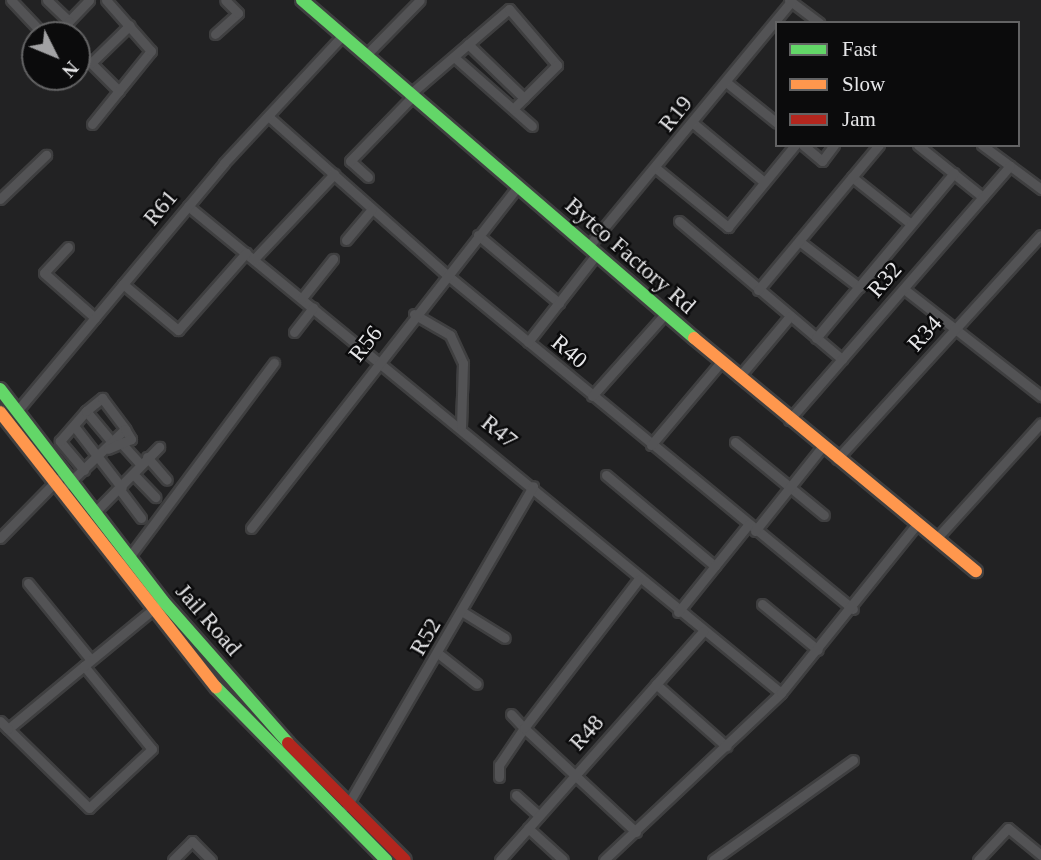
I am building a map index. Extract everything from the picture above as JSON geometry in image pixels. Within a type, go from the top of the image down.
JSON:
[{"type":"main road","name":"Bytco Factory Rd","points":[[302,0],[410,96],[789,420],[976,571]]},
{"type":"main road","name":"Jail Road","points":[[0,389],[63,482],[94,513],[128,559],[291,747],[347,806],[405,860]]},
{"type":"main road","points":[[0,412],[63,482],[118,568],[151,611],[279,757],[386,860]]},
{"type":"main road","points":[[279,757],[291,747]]},
{"type":"street","points":[[11,0],[31,21]]},
{"type":"street","points":[[47,0],[68,21]]},
{"type":"street","points":[[70,21],[89,0]]},
{"type":"street","points":[[92,124],[152,51],[106,0]]},
{"type":"street","points":[[215,34],[238,13],[225,0]]},
{"type":"street","points":[[365,56],[420,0]]},
{"type":"street","points":[[794,2],[817,21]]},
{"type":"street","name":"R19","points":[[778,21],[794,2]]},
{"type":"street","points":[[368,177],[350,161],[410,96],[509,9],[557,65],[513,109]]},
{"type":"street","name":"R19","points":[[528,342],[559,303],[592,251],[775,24]]},
{"type":"street","points":[[120,91],[91,63],[130,25]]},
{"type":"street","name":"R61","points":[[17,411],[188,206],[342,36]]},
{"type":"street","points":[[468,44],[524,98]]},
{"type":"street","points":[[454,57],[532,126]]},
{"type":"street","points":[[726,82],[775,121]]},
{"type":"street","name":"R40","points":[[268,116],[446,274],[853,609]]},
{"type":"street","points":[[694,123],[764,182]]},
{"type":"street","points":[[657,169],[728,227],[792,147]]},
{"type":"street","points":[[805,147],[822,161],[832,147]]},
{"type":"street","points":[[758,290],[876,147]]},
{"type":"street","points":[[921,147],[983,197]]},
{"type":"street","points":[[985,147],[1041,189]]},
{"type":"street","points":[[0,199],[46,155]]},
{"type":"street","name":"R32","points":[[789,420],[1010,166]]},
{"type":"street","points":[[816,338],[954,173]]},
{"type":"street","points":[[254,259],[334,174]]},
{"type":"street","points":[[852,177],[911,224]]},
{"type":"street","name":"R56","points":[[251,528],[378,359],[517,188]]},
{"type":"street","name":"R47","points":[[188,206],[533,485],[638,580],[781,693]]},
{"type":"street","points":[[346,240],[372,209]]},
{"type":"street","points":[[678,221],[842,359]]},
{"type":"street","points":[[478,235],[559,303]]},
{"type":"street","points":[[799,241],[859,287]]},
{"type":"street","name":"R34","points":[[837,459],[1039,241]]},
{"type":"street","points":[[68,247],[44,273],[95,318]]},
{"type":"street","points":[[123,284],[178,331],[246,253]]},
{"type":"street","points":[[302,298],[333,260]]},
{"type":"street","points":[[904,289],[1041,396]]},
{"type":"street","points":[[294,332],[313,308]]},
{"type":"street","points":[[414,314],[450,335],[463,363],[461,427]]},
{"type":"street","points":[[592,396],[665,314]]},
{"type":"street","points":[[739,377],[790,316]]},
{"type":"street","points":[[651,445],[721,362]]},
{"type":"street","points":[[118,568],[128,559],[274,363]]},
{"type":"street","points":[[84,470],[60,441],[86,411],[102,398],[131,436],[123,445]]},
{"type":"street","points":[[86,411],[109,444]]},
{"type":"street","points":[[936,539],[1041,423]]},
{"type":"street","points":[[74,426],[141,518]]},
{"type":"street","points":[[0,538],[63,482],[84,470],[99,457],[125,429]]},
{"type":"street","points":[[735,442],[824,515]]},
{"type":"street","points":[[109,444],[123,445],[167,480]]},
{"type":"street","points":[[155,497],[131,471],[159,447]]},
{"type":"street","points":[[678,612],[715,566],[790,488],[822,447]]},
{"type":"street","points":[[606,475],[715,566]]},
{"type":"street","points":[[94,513],[136,477]]},
{"type":"street","name":"R52","points":[[347,806],[439,654],[533,485]]},
{"type":"street","points":[[604,860],[781,693],[853,609],[917,524]]},
{"type":"street","points":[[499,777],[499,765],[524,728],[638,580]]},
{"type":"street","points":[[0,721],[89,808],[152,749],[28,583]]},
{"type":"street","points":[[762,604],[818,650]]},
{"type":"street","points":[[8,730],[151,611]]},
{"type":"street","points":[[463,612],[505,638]]},
{"type":"street","name":"R48","points":[[500,860],[703,631]]},
{"type":"street","points":[[439,654],[477,684]]},
{"type":"street","points":[[656,684],[726,746]]},
{"type":"street","points":[[510,715],[636,832]]},
{"type":"street","points":[[713,860],[853,760]]},
{"type":"street","points":[[516,794],[539,816]]},
{"type":"street","points":[[528,828],[563,860]]},
{"type":"street","points":[[978,860],[1008,828],[1041,855]]},
{"type":"street","points":[[173,860],[192,841],[211,860]]},
{"type":"traffic: fast","points":[[302,0],[694,338]]},
{"type":"traffic: fast","points":[[0,389],[163,601],[288,743]]},
{"type":"traffic: fast","points":[[216,687],[386,860]]},
{"type":"traffic: slow","points":[[694,338],[976,571]]},
{"type":"traffic: slow","points":[[0,412],[216,687]]},
{"type":"traffic: jam","points":[[288,743],[405,860]]}]
